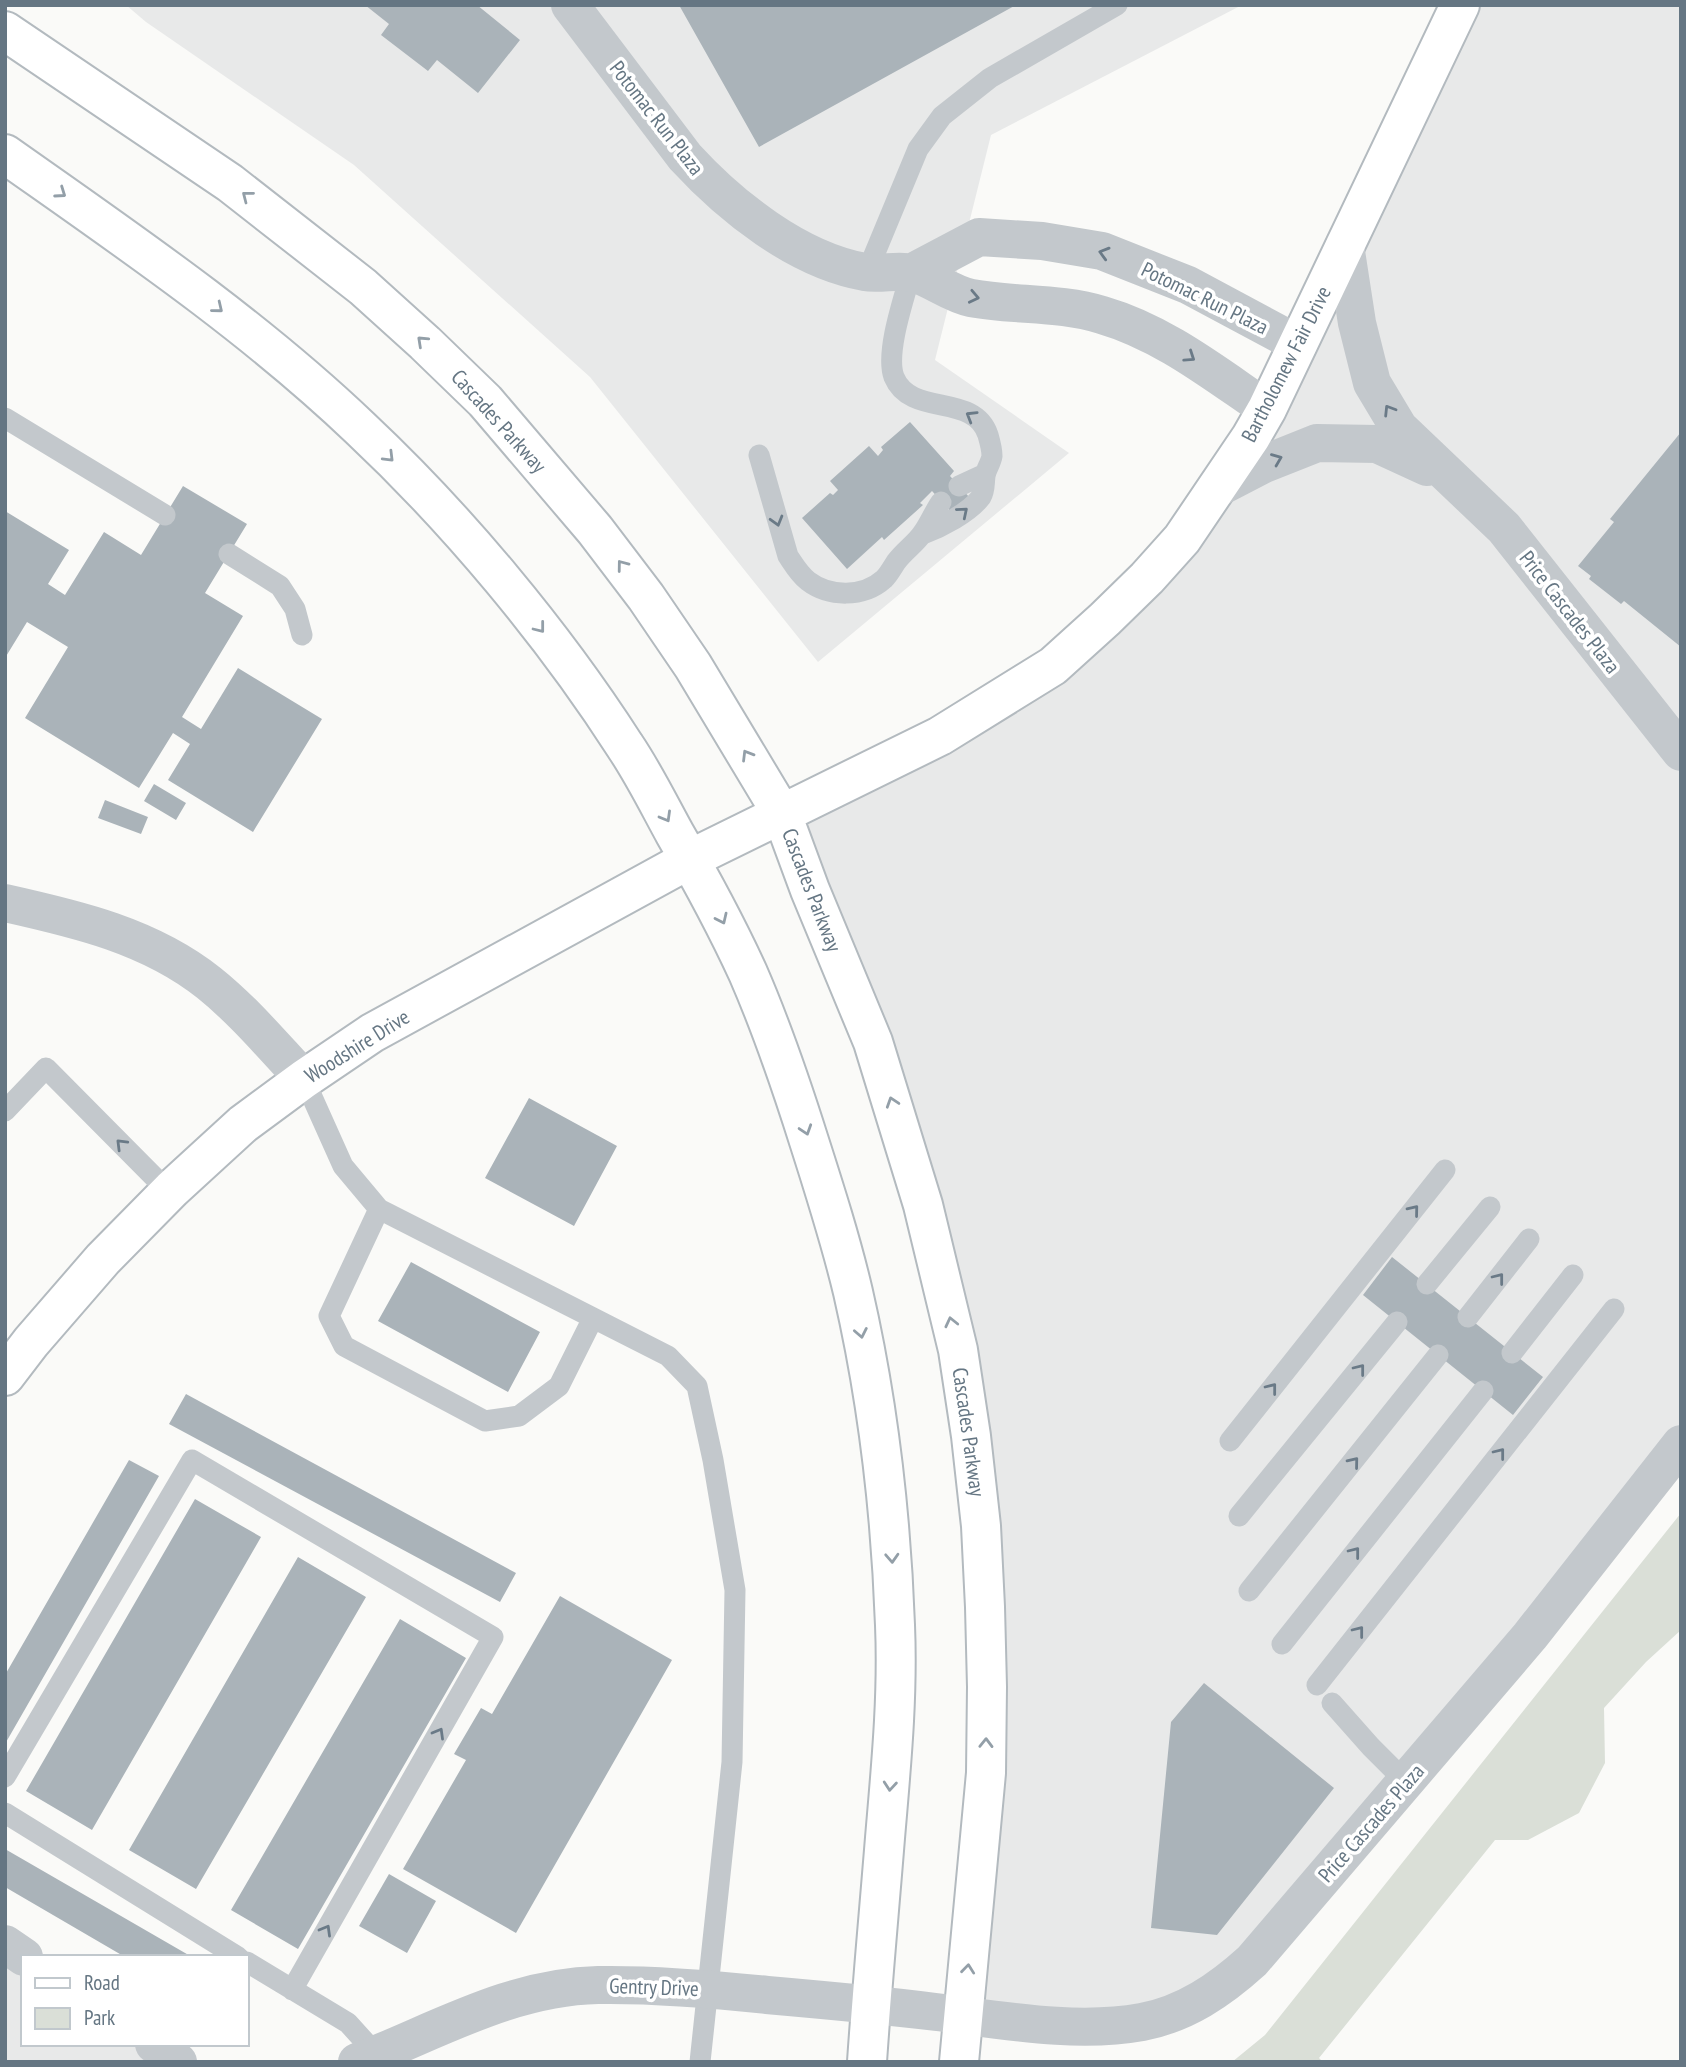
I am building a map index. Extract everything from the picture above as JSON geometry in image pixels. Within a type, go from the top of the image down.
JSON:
[{"type":"main road","name":"Bartholomew Fair Drive","points":[[782,814],[940,736],[1053,666],[1105,620],[1182,539],[1267,409],[1460,5]]},
{"type":"main road","name":"Cascades Parkway","points":[[5,31],[230,183],[363,287],[485,401],[595,530],[646,597],[693,666],[782,814],[808,885],[873,1042],[923,1205],[958,1350],[967,1411],[981,1526],[987,1687],[986,1773],[959,2062]]},
{"type":"main road","points":[[5,154],[164,265],[296,371],[360,427],[419,487],[475,549],[528,614],[580,680],[628,749],[712,897],[743,962],[780,1051],[832,1213],[853,1293],[883,1459],[896,1629],[896,1713],[867,2062]]},
{"type":"main road","name":"Woodshire Drive","points":[[5,1376],[103,1259],[169,1192],[243,1124],[304,1079],[372,1033],[690,859],[782,814]]},
{"type":"street","name":"Potomac Run Plaza","points":[[570,5],[685,157],[705,179],[734,204],[798,247],[828,261],[867,272],[911,272],[968,298],[1067,308],[1122,321],[1169,343],[1267,409]]},
{"type":"street","name":"Potomac Run Plaza","points":[[911,272],[979,237],[1042,241],[1102,251],[1188,285],[1298,344]]},
{"type":"street","name":"Price Cascades Plaza","points":[[1345,245],[1357,323],[1372,383],[1399,428],[1504,528],[1681,752]]},
{"type":"street","name":"Price Cascades Plaza","points":[[1216,489],[1264,464],[1317,443],[1377,444],[1451,479]]},
{"type":"street","points":[[5,903],[109,929],[159,951],[208,981],[304,1079]]},
{"type":"street","name":"Price Cascades Plaza","points":[[963,2015],[1036,2023],[1114,2026],[1173,2013],[1201,2000],[1229,1982],[1252,1961],[1530,1636],[1681,1444]]},
{"type":"street","points":[[5,1944],[21,1955]]},
{"type":"street","name":"Gentry Drive","points":[[370,2059],[479,2009],[535,1993],[595,1985],[709,1989],[963,2015]]},
{"type":"street","points":[[157,2046],[178,2062]]},
{"type":"lane","points":[[867,272],[918,149],[942,116],[990,78],[1117,5]]},
{"type":"lane","points":[[911,272],[893,340],[892,371],[895,379],[900,387],[915,399],[968,412],[984,425],[992,448],[981,497],[957,518],[923,534]]},
{"type":"lane","points":[[5,418],[166,515]]},
{"type":"lane","points":[[759,455],[788,556],[796,570],[818,587],[841,593],[858,592],[876,584],[887,575],[897,560],[923,534],[942,502]]},
{"type":"lane","points":[[959,486],[985,474]]},
{"type":"lane","points":[[229,554],[280,586],[295,608],[302,635]]},
{"type":"lane","points":[[5,1111],[46,1068],[169,1192]]},
{"type":"lane","points":[[304,1079],[344,1166],[379,1209],[668,1356],[697,1386],[713,1460],[735,1590],[732,1762],[700,2062]]},
{"type":"lane","points":[[1230,1441],[1445,1170]]},
{"type":"lane","points":[[1427,1284],[1490,1207]]},
{"type":"lane","points":[[379,1209],[329,1316],[344,1346],[485,1421],[519,1416],[559,1386],[593,1318]]},
{"type":"lane","points":[[1468,1317],[1529,1239]]},
{"type":"lane","points":[[1513,1353],[1573,1275]]},
{"type":"lane","points":[[1317,1685],[1614,1309]]},
{"type":"lane","points":[[1239,1516],[1397,1322]]},
{"type":"lane","points":[[1248,1591],[1438,1354]]},
{"type":"lane","points":[[1282,1644],[1483,1391]]},
{"type":"lane","points":[[5,1777],[192,1460],[493,1637],[292,1990]]},
{"type":"lane","points":[[1332,1703],[1405,1781]]},
{"type":"lane","points":[[5,1813],[235,1955]]},
{"type":"lane","points":[[248,1963],[348,2023],[370,2059]]},
{"type":"shaded area","points":[[126,5],[1242,5],[991,135],[935,360],[1069,453],[818,662],[590,377],[354,165],[146,22]]},
{"type":"shaded area","points":[[1460,5],[1681,5],[1681,1444],[1252,1961],[1173,2013],[963,2015],[986,1773],[958,1350],[782,814],[940,736],[1182,539]]},
{"type":"shaded area","points":[[5,1944],[21,1956],[21,2046],[157,2046],[178,2062],[5,2062]]},
{"type":"green space","points":[[1681,1513],[1681,1630],[1646,1662],[1604,1708],[1605,1763],[1579,1813],[1528,1840],[1495,1840],[1319,2058],[1323,2062],[1232,2062],[1265,2035]]},
{"type":"building","points":[[365,5],[477,5],[520,40],[478,93],[437,60],[428,71],[381,35],[389,24]]},
{"type":"building","points":[[679,5],[1016,5],[759,147]]},
{"type":"building","points":[[910,422],[954,471],[950,476],[970,498],[953,514],[932,491],[920,503],[923,505],[847,569],[802,518],[830,493],[833,495],[838,490],[830,481],[869,446],[878,456],[883,450],[881,447]]},
{"type":"building","points":[[1681,432],[1681,647],[1624,601],[1621,604],[1589,579],[1591,576],[1578,566],[1614,522],[1610,519]]},
{"type":"building","points":[[183,486],[247,524],[205,593],[243,616],[182,717],[201,729],[238,668],[322,719],[253,832],[168,780],[190,744],[173,733],[139,788],[25,718],[68,647],[27,622],[5,658],[5,511],[69,550],[48,584],[65,595],[104,532],[141,555]]},
{"type":"building","points":[[154,784],[186,803],[176,820],[144,801]]},
{"type":"building","points":[[105,800],[148,817],[141,834],[98,818]]},
{"type":"building","points":[[529,1098],[617,1146],[574,1226],[485,1178]]},
{"type":"building","points":[[1392,1257],[1543,1377],[1513,1415],[1363,1295]]},
{"type":"building","points":[[411,1262],[540,1332],[508,1392],[378,1321]]},
{"type":"building","points":[[186,1394],[516,1573],[500,1602],[169,1424]]},
{"type":"building","points":[[129,1460],[159,1476],[5,1744],[5,1675]]},
{"type":"building","points":[[195,1499],[261,1537],[92,1830],[26,1791]]},
{"type":"building","points":[[298,1557],[366,1597],[196,1889],[129,1850]]},
{"type":"building","points":[[560,1596],[672,1660],[516,1933],[403,1869],[466,1760],[454,1754],[481,1708],[492,1714]]},
{"type":"building","points":[[400,1619],[466,1658],[298,1949],[231,1910]]},
{"type":"building","points":[[1204,1683],[1334,1788],[1217,1935],[1151,1928],[1171,1722]]},
{"type":"building","points":[[5,1849],[189,1955],[122,1955],[5,1887]]},
{"type":"building","points":[[389,1874],[436,1901],[407,1953],[359,1926]]}]
